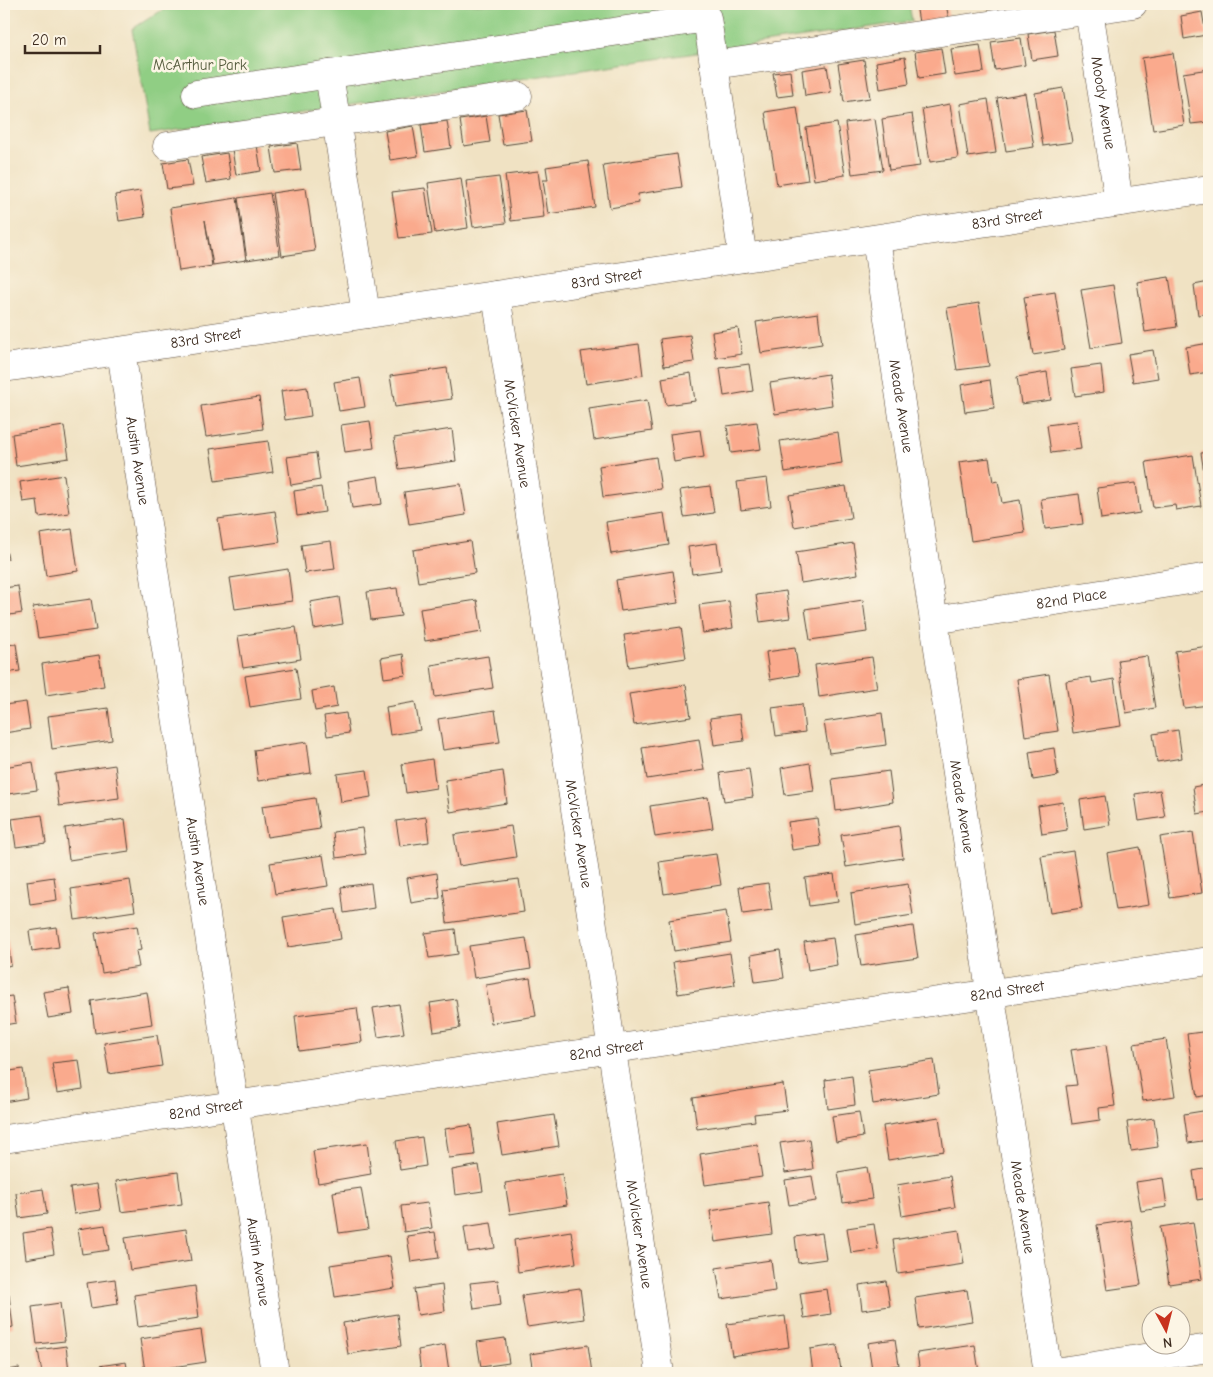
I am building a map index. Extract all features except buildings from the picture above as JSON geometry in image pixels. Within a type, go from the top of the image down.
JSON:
[{"type":"street","points":[[714,65],[1089,7],[1133,4]]},
{"type":"street","name":"Moody Avenue","points":[[1089,7],[1119,202]]},
{"type":"street","points":[[196,94],[707,18],[743,258]]},
{"type":"street","points":[[329,74],[366,314]]},
{"type":"street","points":[[167,146],[518,96]]},
{"type":"street","name":"83rd Street","points":[[4,368],[1209,189]]},
{"type":"street","name":"Meade Avenue","points":[[876,239],[1048,1373]]},
{"type":"street","name":"McVicker Avenue","points":[[496,295],[660,1373]]},
{"type":"street","name":"Austin Avenue","points":[[121,351],[275,1373]]},
{"type":"street","name":"82nd Place","points":[[934,620],[1209,576]]},
{"type":"street","name":"82nd Street","points":[[4,1139],[1209,961]]},
{"type":"street","points":[[1048,1373],[1209,1348]]},
{"type":"green space","name":"McArthur Park","points":[[172,4],[909,4],[912,21],[150,134],[132,29]]}]
